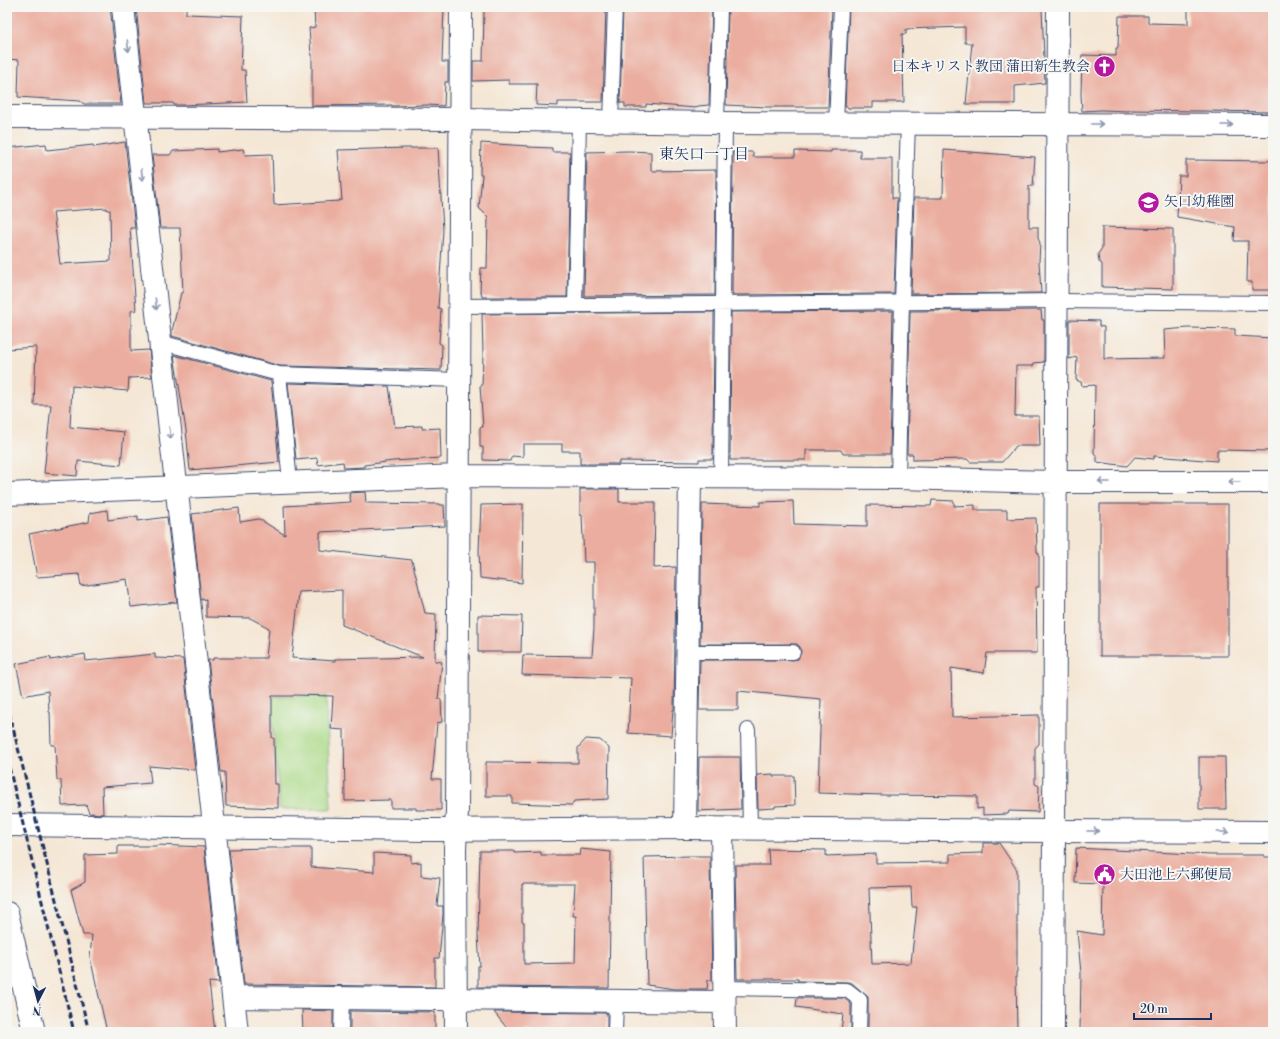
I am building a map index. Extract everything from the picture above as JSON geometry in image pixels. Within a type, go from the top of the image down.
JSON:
[{"type":"street","points":[[123,7],[237,1032]]},
{"type":"street","points":[[456,1032],[454,849],[456,830],[461,7]]},
{"type":"street","points":[[1053,1032],[1058,7]]},
{"type":"street","points":[[7,117],[460,119],[836,124],[1273,125]]},
{"type":"street","points":[[7,494],[458,476],[898,478],[1056,482],[1273,482]]},
{"type":"street","points":[[686,828],[690,477]]},
{"type":"street","points":[[7,825],[456,830],[686,828],[1273,832]]},
{"type":"street","points":[[722,829],[725,1032]]},
{"type":"street","points":[[7,913],[34,1032]]},
{"type":"street","points":[[233,997],[616,1000],[724,995]]},
{"type":"lane","points":[[611,121],[614,7]]},
{"type":"lane","points":[[720,7],[724,304],[721,477]]},
{"type":"lane","points":[[836,124],[841,7]]},
{"type":"lane","points":[[575,305],[579,121]]},
{"type":"lane","points":[[898,478],[908,123]]},
{"type":"lane","points":[[459,306],[1057,301],[1273,303]]},
{"type":"lane","points":[[160,342],[280,374],[459,380]]},
{"type":"lane","points":[[280,374],[290,482]]},
{"type":"lane","points":[[688,652],[793,652]]},
{"type":"lane","points":[[748,730],[750,829]]},
{"type":"lane","points":[[724,995],[847,990],[860,1000],[859,1032]]},
{"type":"lane","points":[[341,1032],[342,998]]},
{"type":"lane","points":[[614,1032],[616,1000]]},
{"type":"green space","points":[[326,696],[331,809],[280,809],[270,697]]},
{"type":"building","points":[[7,7],[110,7],[121,104],[84,104],[80,101],[18,97],[19,60],[7,59]]},
{"type":"building","points":[[136,7],[186,7],[186,14],[243,16],[241,70],[245,70],[247,102],[184,105],[174,105],[173,103],[146,103]]},
{"type":"building","points":[[319,7],[444,7],[442,62],[448,62],[448,82],[445,82],[444,106],[312,106],[312,54],[309,28],[315,27],[314,10],[319,10]]},
{"type":"building","points":[[559,7],[606,7],[603,102],[558,102],[558,106],[536,105],[537,84],[509,84],[509,80],[473,81],[473,61],[483,61],[484,8],[559,9]]},
{"type":"building","points":[[623,7],[712,7],[709,105],[698,106],[696,108],[646,104],[646,107],[625,107],[625,103],[620,103]]},
{"type":"building","points":[[728,7],[832,7],[828,107],[726,105]]},
{"type":"building","points":[[849,7],[911,9],[911,7],[1042,8],[1045,83],[1015,86],[1015,104],[966,104],[972,43],[965,43],[965,27],[906,29],[906,34],[902,34],[904,102],[873,102],[873,108],[845,107]]},
{"type":"building","points":[[1188,7],[1273,7],[1273,112],[1129,110],[1082,111],[1082,55],[1116,56],[1116,48],[1118,48],[1119,16],[1148,16],[1148,23],[1188,24]]},
{"type":"building","points":[[125,142],[135,228],[130,228],[136,310],[131,311],[131,351],[149,350],[152,377],[129,378],[128,391],[72,386],[70,427],[124,432],[121,465],[78,461],[77,476],[44,473],[51,405],[34,405],[36,347],[7,349],[7,148],[46,144],[47,150],[93,145],[94,147]],"holes":[[[106,208],[107,210],[110,210],[111,261],[60,264],[53,212]]]},
{"type":"building","points":[[481,143],[552,148],[552,152],[570,152],[567,297],[482,297],[480,291],[481,268],[487,268],[488,217],[479,208],[482,175],[480,175]]},
{"type":"building","points":[[438,148],[443,230],[438,308],[441,309],[439,343],[442,345],[441,370],[280,366],[172,336],[181,293],[183,292],[180,228],[160,228],[152,155],[170,155],[173,151],[217,149],[217,152],[243,149],[245,155],[272,154],[274,205],[342,200],[338,150]]},
{"type":"building","points":[[831,150],[860,150],[860,158],[892,158],[892,198],[897,198],[894,294],[732,295],[733,152],[753,152],[753,157],[795,157],[795,151],[831,152]]},
{"type":"building","points":[[944,150],[1035,157],[1033,186],[1029,186],[1029,227],[1038,227],[1038,238],[1040,243],[1039,261],[1041,293],[911,294],[914,198],[943,198]]},
{"type":"building","points":[[587,152],[651,152],[651,171],[716,170],[715,295],[584,296]]},
{"type":"building","points":[[1186,160],[1273,161],[1273,290],[1252,290],[1252,282],[1247,282],[1248,241],[1234,241],[1235,227],[1177,217],[1179,176],[1186,176]]},
{"type":"building","points":[[1102,227],[1173,229],[1173,289],[1102,287],[1102,264],[1099,262],[1098,254],[1102,248]]},
{"type":"building","points":[[1041,310],[1042,320],[1044,320],[1044,362],[1034,363],[1033,366],[1016,366],[1015,416],[1039,416],[1040,446],[1016,446],[1002,462],[970,462],[967,459],[913,460],[913,454],[907,454],[910,311]]},
{"type":"building","points":[[893,311],[890,454],[843,454],[841,450],[806,450],[806,460],[730,460],[731,312]]},
{"type":"building","points":[[714,312],[713,459],[699,459],[699,462],[619,461],[619,464],[580,464],[580,451],[562,451],[562,444],[523,444],[523,457],[512,456],[510,461],[483,460],[483,447],[480,447],[480,427],[483,427],[480,386],[482,386],[483,354],[482,314]]},
{"type":"building","points":[[1069,320],[1099,321],[1099,326],[1104,327],[1104,359],[1165,358],[1164,330],[1188,328],[1235,329],[1235,336],[1273,338],[1273,451],[1217,450],[1217,461],[1154,456],[1154,459],[1135,457],[1127,466],[1097,462],[1097,456],[1094,453],[1095,385],[1082,386],[1081,382],[1076,380],[1077,357],[1069,359]]},
{"type":"building","points":[[174,355],[271,381],[279,462],[190,470],[186,430]]},
{"type":"building","points":[[288,383],[389,386],[395,427],[422,426],[422,429],[440,428],[441,458],[393,461],[364,465],[364,467],[344,468],[343,462],[318,465],[317,458],[296,460]]},
{"type":"building","points":[[580,489],[619,489],[619,502],[655,502],[654,568],[676,567],[674,710],[671,736],[628,733],[631,678],[522,675],[523,655],[592,656],[594,628],[594,562],[584,562],[582,515],[580,515]]},
{"type":"building","points":[[365,492],[366,503],[444,505],[445,526],[320,532],[320,550],[412,560],[425,613],[436,614],[435,661],[442,662],[438,699],[441,699],[442,722],[437,723],[432,779],[441,779],[441,810],[391,808],[391,800],[345,801],[344,730],[331,729],[333,696],[294,695],[272,696],[272,738],[274,738],[275,784],[278,784],[278,808],[226,806],[225,772],[221,772],[208,660],[213,660],[213,658],[266,658],[269,628],[250,618],[206,617],[206,599],[201,600],[192,514],[239,508],[240,522],[259,519],[285,535],[284,506],[351,502],[349,493]],"holes":[[[342,590],[342,625],[423,657],[335,659],[335,661],[292,658],[299,592]]]},
{"type":"building","points":[[932,500],[954,501],[954,506],[975,505],[975,510],[1007,510],[1007,519],[1036,518],[1037,552],[1039,554],[1039,587],[1036,587],[1037,653],[987,653],[984,673],[951,668],[952,717],[1039,715],[1039,744],[1035,748],[1035,784],[1039,786],[1038,812],[1009,811],[1008,814],[983,815],[983,808],[977,809],[977,796],[818,793],[821,699],[738,691],[738,710],[699,710],[700,660],[793,660],[798,659],[801,652],[800,647],[797,644],[700,644],[702,504],[760,506],[760,502],[793,501],[794,524],[867,526],[867,505],[931,506]]},
{"type":"building","points":[[523,504],[522,583],[480,578],[479,550],[481,505]]},
{"type":"building","points":[[1100,504],[1228,504],[1228,656],[1100,656]]},
{"type":"building","points":[[107,510],[108,520],[138,516],[138,521],[167,517],[177,602],[131,607],[127,579],[81,586],[79,574],[37,577],[29,534],[89,522],[90,513]]},
{"type":"building","points":[[478,615],[522,616],[521,652],[478,652]]},
{"type":"building","points":[[85,654],[86,661],[155,654],[155,658],[183,659],[195,770],[149,766],[151,783],[102,787],[103,814],[89,813],[86,805],[62,806],[61,780],[57,780],[55,745],[51,745],[48,691],[23,696],[16,664],[50,657],[51,660]]},
{"type":"building","points":[[586,739],[600,740],[609,748],[608,799],[574,801],[572,805],[512,803],[512,796],[486,796],[486,762],[578,763],[578,748]]},
{"type":"building","points":[[699,757],[740,757],[741,809],[698,811]]},
{"type":"building","points":[[1199,757],[1225,757],[1226,809],[1199,809]]},
{"type":"building","points":[[773,774],[773,776],[794,776],[795,805],[758,809],[757,775]]},
{"type":"building","points":[[983,843],[999,843],[1017,870],[1017,1032],[868,1032],[868,997],[852,983],[798,981],[798,979],[737,979],[735,865],[769,865],[768,849],[826,850],[826,856],[876,854],[876,863],[950,862],[950,854],[983,853]],"holes":[[[911,887],[912,907],[917,907],[911,963],[872,964],[869,888]]]},
{"type":"building","points":[[157,845],[204,847],[219,983],[209,982],[215,1032],[107,1032],[90,957],[92,935],[83,935],[71,890],[85,882],[85,855],[118,854],[118,846]]},
{"type":"building","points":[[311,848],[311,867],[374,872],[374,853],[411,855],[411,863],[421,862],[421,876],[440,878],[437,906],[443,906],[443,914],[439,958],[435,958],[435,987],[244,984],[229,849]]},
{"type":"building","points":[[1076,848],[1211,855],[1264,855],[1264,857],[1273,857],[1273,1032],[1080,1032],[1081,973],[1077,931],[1102,935],[1103,884],[1075,883]]},
{"type":"building","points":[[581,849],[611,852],[609,988],[478,987],[478,966],[480,966],[478,936],[480,851],[514,851],[514,853],[541,852],[541,855],[580,855]],"holes":[[[522,884],[575,884],[573,916],[576,916],[575,963],[524,964]]]},
{"type":"building","points":[[710,856],[712,980],[708,980],[707,989],[675,989],[647,985],[644,857]]},
{"type":"building","points":[[797,998],[844,998],[851,1004],[851,1032],[841,1032],[843,1014],[796,1007]]},
{"type":"building","points":[[302,1010],[333,1011],[333,1032],[303,1032]]},
{"type":"building","points":[[350,1011],[435,1012],[435,1032],[350,1032]]},
{"type":"building","points":[[494,1012],[607,1013],[607,1032],[510,1032]]},
{"type":"railway","points":[[7,704],[89,1032]]},
{"type":"railway","points":[[7,759],[74,1032]]},
{"type":"place","name":"日本キリスト教団 蒲田新生教会","points":[[1105,67]]},
{"type":"place","name":"矢口幼稚園","points":[[1149,202]]},
{"type":"place","name":"大田池上六郵便局","points":[[1104,875]]},
{"type":"district","name":"東矢口一丁目","points":[[704,154]]}]
